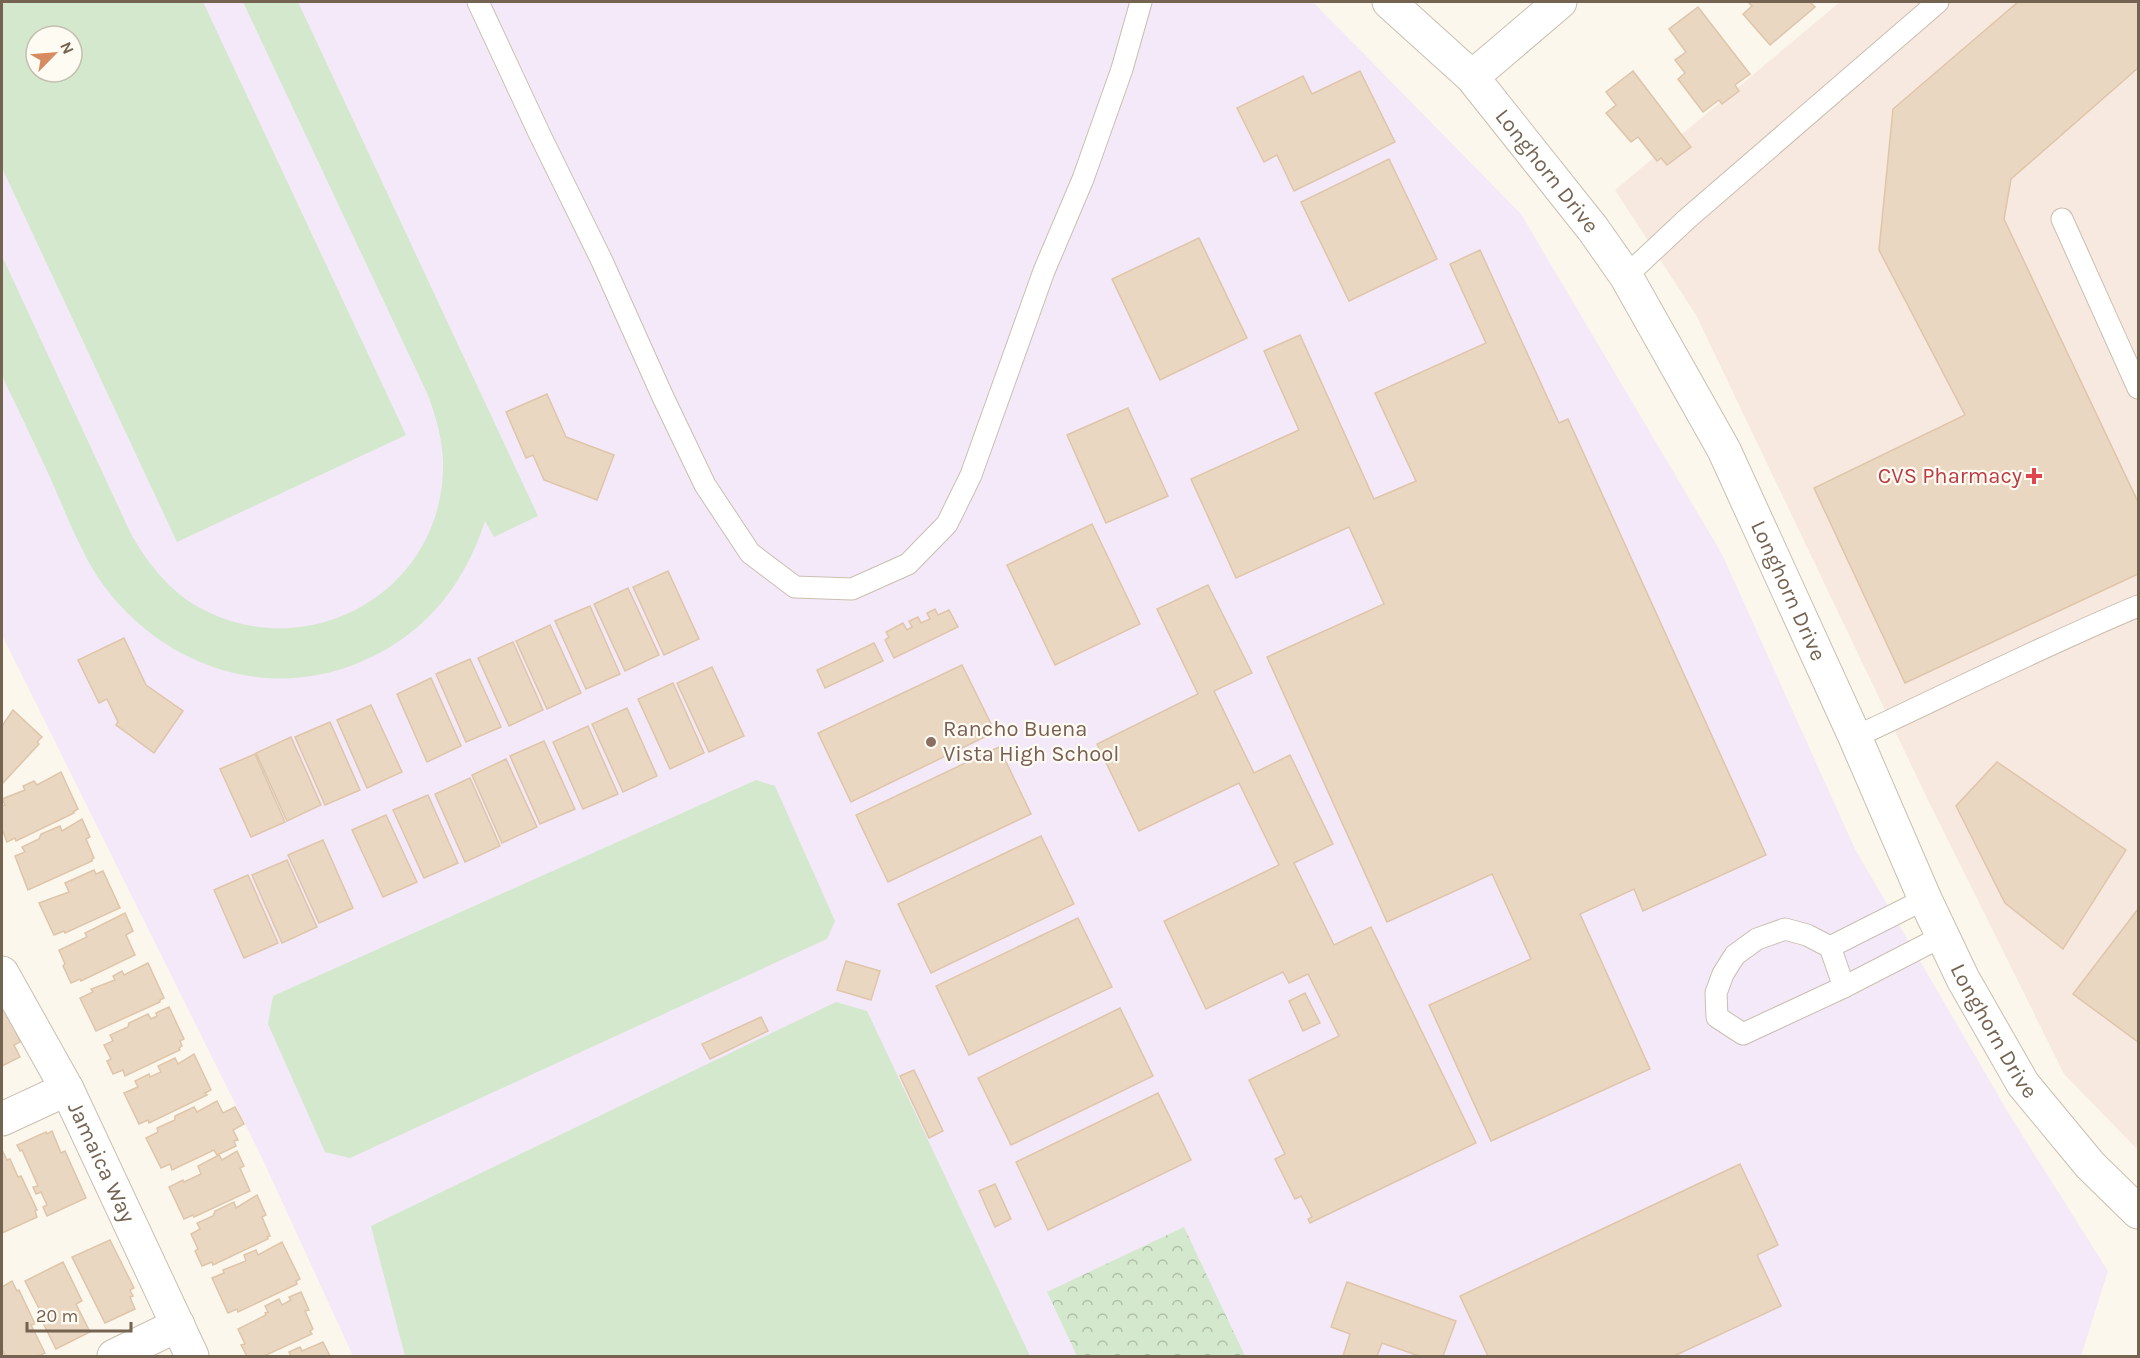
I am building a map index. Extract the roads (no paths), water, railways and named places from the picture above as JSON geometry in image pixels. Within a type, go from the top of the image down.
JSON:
[{"type":"street","name":"Longhorn Drive","points":[[1389,2],[1472,77],[1593,229],[1626,276],[1724,450],[1856,737],[1925,899],[1963,979],[2023,1084],[2090,1165],[2139,1212]]},
{"type":"street","points":[[1472,77],[1560,2]]},
{"type":"street","name":"Jamaica Way","points":[[2,973],[67,1089],[192,1356]]},
{"type":"street","points":[[2,1119],[67,1089]]},
{"type":"street","points":[[114,1356],[178,1325]]},
{"type":"lane","points":[[478,2],[602,261],[705,484],[750,553],[795,587],[852,589],[908,564],[947,524],[971,475],[1044,271],[1083,179],[1122,69],[1141,2]]},
{"type":"lane","points":[[1626,276],[1688,218],[1938,2]]},
{"type":"lane","points":[[2062,219],[2139,388]]},
{"type":"lane","points":[[1856,737],[1968,685],[2061,638],[2139,606]]},
{"type":"lane","points":[[1830,947],[1925,899]]},
{"type":"lane","points":[[1844,987],[1830,947],[1807,935],[1785,930],[1757,939],[1735,955],[1723,974],[1716,993],[1717,1017],[1743,1034],[1844,987],[1942,936]]},
{"type":"place","name":"CVS Pharmacy","points":[[2034,476]]},
{"type":"place","name":"Rancho Buena Vista High School","points":[[931,742]]}]
